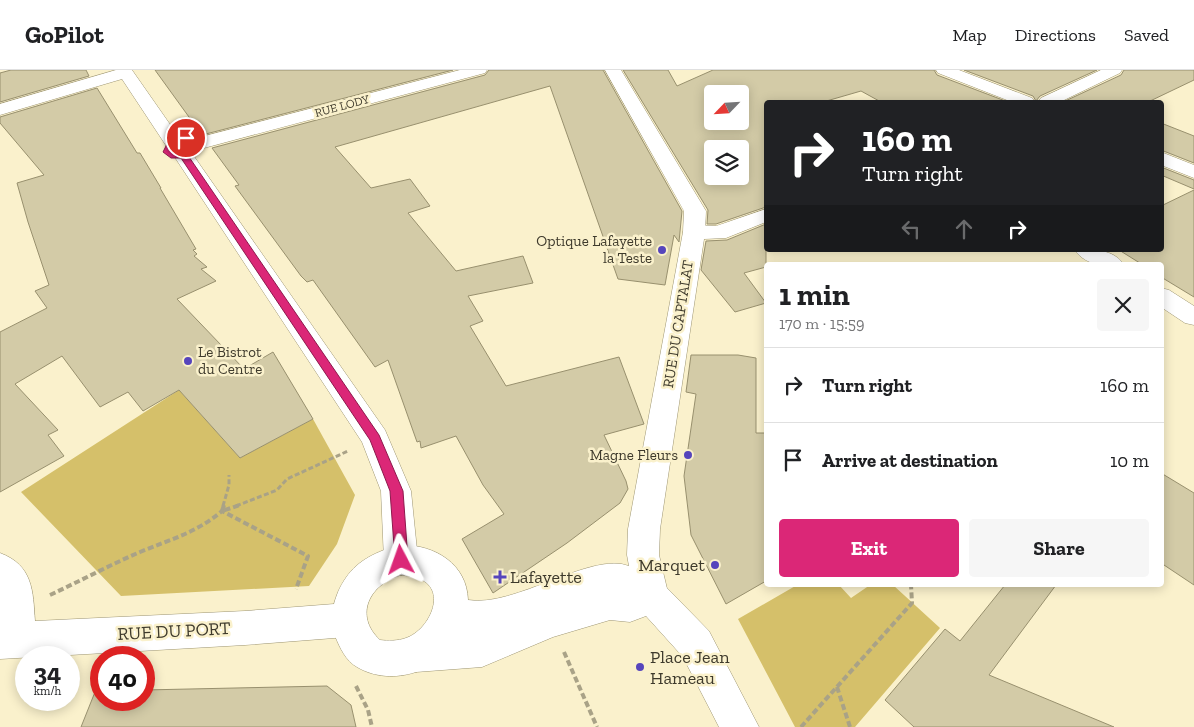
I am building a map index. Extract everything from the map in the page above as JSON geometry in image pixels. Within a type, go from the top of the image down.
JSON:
[{"type":"street","name":"RUE LODY","points":[[187,147],[479,70]]},
{"type":"street","name":"RUE DU CAPTALAT","points":[[613,70],[695,211],[694,232],[644,529],[643,555],[652,597]]},
{"type":"street","points":[[944,70],[1021,100]]},
{"type":"street","points":[[1051,100],[1114,70]]},
{"type":"street","points":[[0,110],[125,72],[187,147],[375,438],[396,491],[401,560]]},
{"type":"street","points":[[1164,159],[1194,172]]},
{"type":"street","points":[[694,232],[718,232],[764,216]]},
{"type":"street","points":[[1090,252],[1108,262]]},
{"type":"street","points":[[1164,298],[1194,317]]},
{"type":"street","points":[[416,654],[431,644],[444,630],[451,614],[453,598],[449,584],[442,572],[431,564],[417,560],[401,560],[385,565],[370,574],[358,588],[350,604],[348,620],[351,634],[358,646],[369,655],[384,659],[400,659],[416,654],[482,649],[551,620],[610,603],[630,605],[652,597]]},
{"type":"street","points":[[0,568],[16,587],[12,630]]},
{"type":"street","points":[[451,614],[474,618],[490,617],[545,601],[599,580],[622,579],[652,597],[696,644],[740,727]]},
{"type":"street","name":"RUE DU PORT","points":[[12,630],[245,628],[348,620]]},
{"type":"path","points":[[12,630],[155,546],[187,536],[208,524],[222,511],[260,498],[276,490],[287,479],[334,458]]},
{"type":"path","points":[[222,511],[229,486],[229,475]]},
{"type":"path","points":[[222,511],[308,556]]},
{"type":"path","points":[[801,727],[912,603],[911,587]]},
{"type":"path","points":[[563,649],[597,727]]},
{"type":"path","points":[[837,687],[850,727]]},
{"type":"shaded area","points":[[179,390],[240,458],[313,419],[355,495],[337,544],[309,586],[121,596],[21,492]]},
{"type":"shaded area","points":[[794,587],[841,587],[851,598],[867,587],[895,587],[940,628],[855,727],[795,727],[738,619]]},
{"type":"building","points":[[11,70],[86,70],[89,76],[0,102],[0,73]]},
{"type":"building","points":[[155,70],[453,70],[202,135]]},
{"type":"building","points":[[489,70],[603,70],[682,211],[679,242],[674,235],[665,285],[618,279],[550,86],[335,147],[371,188],[410,179],[430,206],[408,213],[456,271],[523,256],[533,283],[468,296],[483,321],[470,326],[506,386],[619,357],[644,424],[604,435],[628,489],[620,503],[567,543],[493,593],[462,539],[504,514],[483,485],[456,436],[421,448],[420,441],[417,442],[388,360],[375,367],[313,280],[307,282],[301,276],[235,186],[239,185],[212,148],[485,75]]},
{"type":"building","points":[[623,70],[668,70],[677,86],[713,70],[934,70],[937,75],[1003,100],[877,100],[861,91],[830,100],[764,100],[764,208],[716,224],[707,224],[708,210]]},
{"type":"building","points":[[964,70],[1097,70],[1040,96],[1037,100],[1033,96]]},
{"type":"building","points":[[1124,70],[1194,70],[1194,80],[1152,100],[1067,100],[1121,75]]},
{"type":"building","points":[[97,88],[161,188],[196,249],[193,250],[197,254],[194,256],[207,267],[201,269],[216,281],[177,299],[244,369],[273,352],[313,419],[240,458],[179,390],[143,411],[128,392],[100,407],[62,356],[15,384],[58,430],[48,435],[64,456],[0,492],[0,332],[47,308],[35,291],[49,285],[17,183],[44,175],[0,123],[0,117]]},
{"type":"building","points":[[1164,124],[1194,136],[1194,163],[1164,151]]},
{"type":"building","points":[[1164,168],[1194,180],[1194,189],[1164,176]]},
{"type":"building","points":[[1194,190],[1194,297],[1164,279],[1164,262],[1138,262],[1122,252],[1164,252],[1164,205]]},
{"type":"building","points":[[764,225],[766,262],[764,262],[764,268],[744,273],[764,300],[764,304],[735,312],[701,270],[706,241],[727,240]]},
{"type":"building","points":[[691,355],[738,355],[756,358],[756,433],[764,433],[764,582],[726,604],[691,535],[684,476],[696,394],[686,392]]},
{"type":"building","points":[[1164,475],[1194,493],[1194,585],[1164,565]]},
{"type":"building","points":[[1003,587],[1055,587],[989,675],[1114,727],[914,727],[885,700],[945,629],[960,641]]},
{"type":"building","points":[[327,686],[351,705],[356,727],[81,727],[90,704],[90,711],[155,711],[155,690]]},
{"type":"place","name":"Optique Lafayette la Teste","points":[[662,250]]},
{"type":"place","name":"Le Bistrot du Centre","points":[[188,361]]},
{"type":"place","name":"Magne Fleurs","points":[[688,455]]},
{"type":"place","name":"Marquet","points":[[715,565]]},
{"type":"place","name":"Lafayette","points":[[500,577]]},
{"type":"place","name":"Place Jean Hameau","points":[[640,667]]},
{"type":"route","points":[[186,138],[174,143],[167,149],[167,152],[174,156],[184,156],[375,438],[396,491],[401,560]]}]
